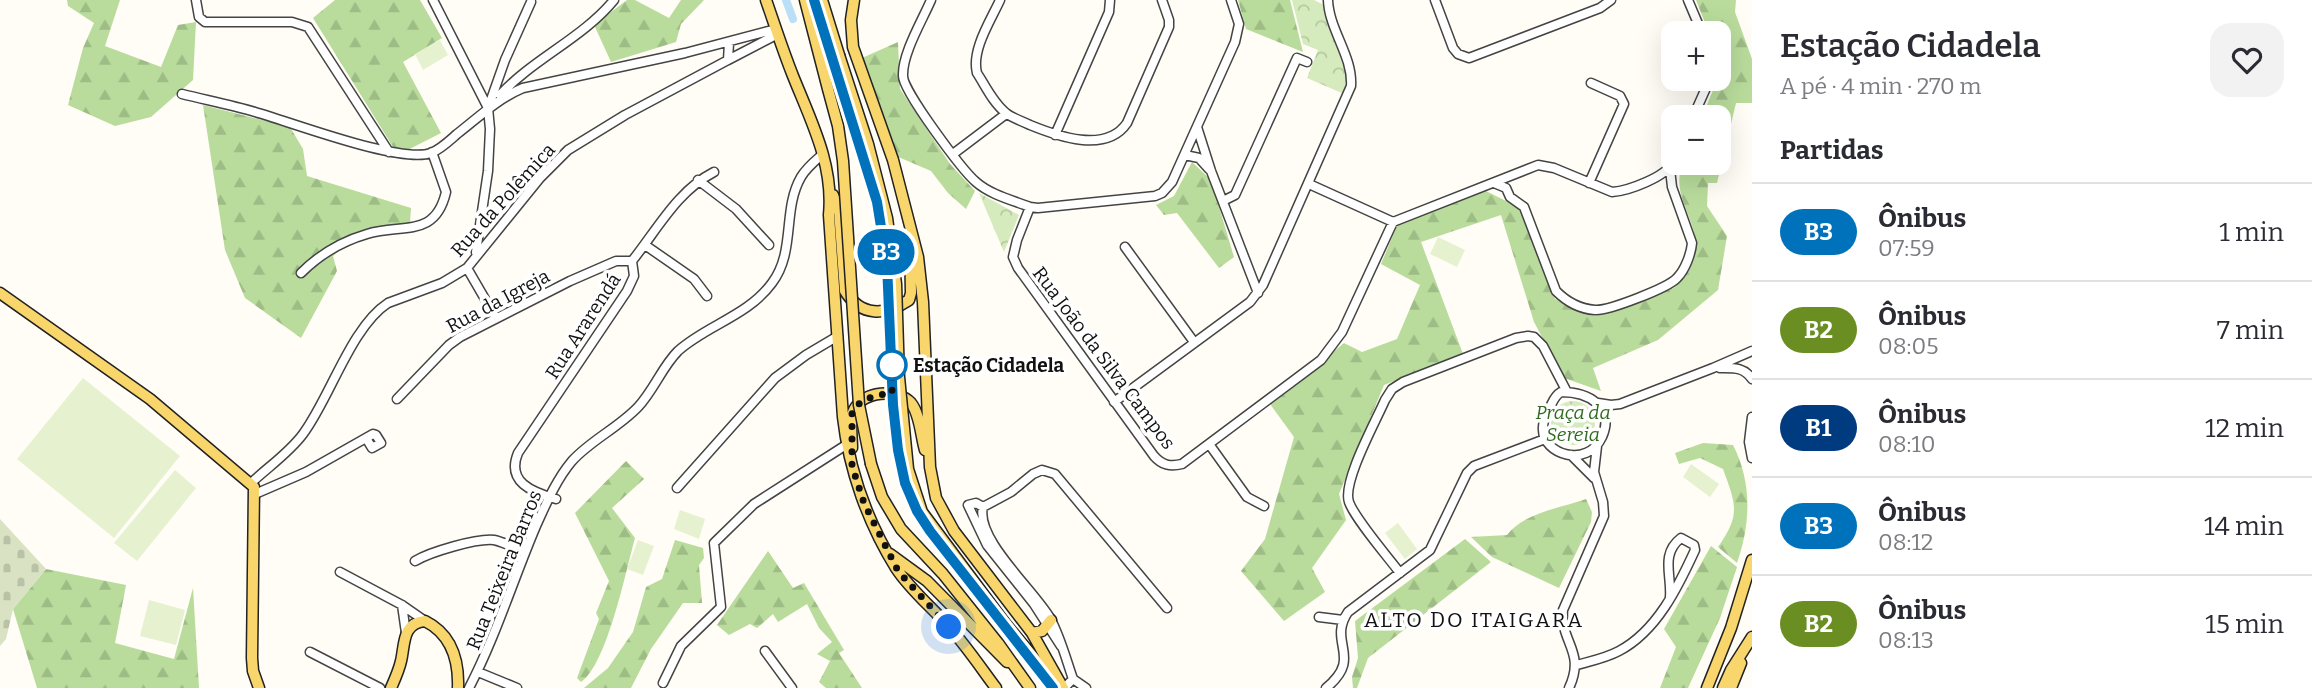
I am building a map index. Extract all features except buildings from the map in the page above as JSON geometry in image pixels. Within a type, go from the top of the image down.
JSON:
[{"type":"main road","points":[[766,0],[823,154],[839,210],[845,291],[852,303],[859,308],[869,312],[891,309],[909,300],[910,221]]},
{"type":"main road","points":[[805,0],[838,126],[843,161],[859,405],[871,464],[882,497],[901,529],[943,574],[1030,688]]},
{"type":"main road","points":[[822,0],[868,144],[887,218],[896,284],[899,377],[908,469],[922,512],[1004,622],[1062,688]]},
{"type":"main road","points":[[854,0],[851,20],[853,47],[893,160],[918,257],[923,302],[930,467]]},
{"type":"main road","points":[[832,193],[829,215],[846,445],[864,503],[898,571],[949,627],[996,688]]},
{"type":"main road","points":[[0,293],[150,399],[251,483],[255,494],[252,658],[259,688]]},
{"type":"main road","points":[[852,466],[852,413],[855,407],[863,400],[892,393],[903,397],[914,408],[936,498],[954,531],[1032,633],[1062,688]]},
{"type":"main road","points":[[887,551],[927,581],[1002,659],[1013,666]]},
{"type":"main road","points":[[1707,688],[1731,628],[1752,561]]},
{"type":"main road","points":[[391,688],[401,662],[406,633],[414,624],[425,621],[435,627],[451,646],[456,658],[458,688]]},
{"type":"main road","points":[[1032,633],[1042,631],[1049,622]]},
{"type":"main road","points":[[1723,688],[1752,637]]},
{"type":"main road","points":[[1731,688],[1752,637]]},
{"type":"street","points":[[195,0],[199,17],[205,22],[292,22],[307,27],[389,152]]},
{"type":"street","points":[[433,0],[488,108],[488,171],[475,255]]},
{"type":"street","points":[[182,94],[253,111],[389,152],[418,156],[432,152],[453,138],[519,76],[596,18],[614,0]]},
{"type":"street","points":[[932,0],[906,57],[903,80],[906,88],[977,184],[1030,207],[1155,196],[1162,193],[1172,181],[1185,155],[1238,33],[1237,15],[1231,0]]},
{"type":"street","points":[[1000,0],[977,52],[977,72],[1006,114],[1055,135],[1084,140],[1108,137],[1122,130],[1169,27],[1162,0]]},
{"type":"street","points":[[1055,135],[1109,12],[1110,0]]},
{"type":"street","points":[[1114,402],[1250,302],[1269,273],[1351,86],[1349,67],[1328,0]]},
{"type":"street","points":[[1435,0],[1453,48],[1458,54],[1469,58],[1600,8],[1611,0]]},
{"type":"street","points":[[1688,0],[1697,21]]},
{"type":"street","points":[[488,108],[505,60],[531,2]]},
{"type":"street","points":[[488,108],[508,94],[539,83],[777,32]]},
{"type":"street","name":"Rua da Polêmica","points":[[251,483],[302,435],[365,325],[380,308],[442,283],[467,268],[540,178],[568,150],[625,115],[777,32]]},
{"type":"street","points":[[728,60],[729,43]]},
{"type":"street","points":[[1223,201],[1234,195],[1297,58],[1307,62]]},
{"type":"street","points":[[1589,183],[1624,104],[1623,99],[1616,93],[1591,83]]},
{"type":"street","points":[[953,154],[1006,114]]},
{"type":"street","points":[[1197,127],[1258,293]]},
{"type":"street","points":[[302,273],[321,256],[366,234],[411,229],[431,221],[439,212],[446,192],[432,152]]},
{"type":"street","name":"Rua Teixeira Barros","points":[[469,688],[478,672],[524,553],[572,461],[626,419],[647,397],[678,351],[747,308],[765,292],[784,262],[797,186],[808,168],[823,154]]},
{"type":"street","points":[[1185,155],[1199,158],[1211,171]]},
{"type":"street","points":[[1309,184],[1392,222],[1543,165],[1606,191],[1619,192],[1661,174]]},
{"type":"street","name":"Rua Ararendá","points":[[553,498],[520,482],[514,461],[627,292],[634,276],[632,261],[687,190],[698,180],[714,172]]},
{"type":"street","points":[[1509,176],[1506,188],[1510,197],[1524,207],[1556,291],[1567,301],[1584,309],[1601,310],[1662,289],[1678,278],[1682,271],[1692,243],[1672,187],[1672,175]]},
{"type":"street","points":[[1657,177],[1672,187]]},
{"type":"street","points":[[698,180],[736,209],[769,245]]},
{"type":"street","points":[[1494,183],[1506,188]]},
{"type":"street","name":"Rua João da Silva Campos","points":[[1030,207],[1013,257],[1017,268],[1160,462],[1175,466],[1182,464],[1308,371],[1331,349],[1345,325],[1392,222]]},
{"type":"street","points":[[645,245],[694,279],[707,296]]},
{"type":"street","points":[[1125,247],[1194,342]]},
{"type":"street","name":"Rua da Igreja","points":[[397,399],[449,345],[496,317],[616,261],[632,261]]},
{"type":"street","points":[[467,268],[496,317]]},
{"type":"street","points":[[677,488],[775,378],[838,336]]},
{"type":"street","points":[[1400,573],[1352,508],[1347,494],[1351,477],[1392,389],[1403,382],[1522,336],[1539,340],[1567,392]]},
{"type":"street","points":[[1595,480],[1571,456],[1550,446],[1545,439],[1543,423],[1556,396],[1567,392],[1605,405],[1620,404],[1752,351]]},
{"type":"street","points":[[1713,368],[1739,368],[1752,379]]},
{"type":"street","points":[[1596,402],[1603,409],[1606,426]]},
{"type":"street","points":[[1569,688],[1577,665],[1563,622],[1563,610],[1604,516],[1594,466],[1597,446],[1620,404]]},
{"type":"street","points":[[1752,417],[1749,442],[1752,458]]},
{"type":"street","points":[[255,494],[306,472],[366,438]]},
{"type":"street","points":[[1326,688],[1338,678],[1344,665],[1341,634],[1343,620],[1348,612],[1430,550],[1467,473],[1474,466],[1545,439]]},
{"type":"street","points":[[1209,444],[1247,497],[1264,506]]},
{"type":"street","points":[[663,683],[670,666],[690,636],[719,610],[721,601],[714,543],[754,504],[846,445]]},
{"type":"street","points":[[1571,456],[1585,455],[1597,446]]},
{"type":"street","points":[[983,507],[1011,492],[1033,474],[1042,470],[1055,474],[1167,608]]},
{"type":"street","points":[[983,507],[975,503],[968,505],[987,545],[1049,622]]},
{"type":"street","points":[[983,507],[981,519],[992,541],[1049,622],[1073,680],[1086,688]]},
{"type":"street","points":[[1577,665],[1626,648],[1660,613],[1679,585],[1695,547],[1681,538],[1676,542],[1667,564],[1671,580],[1670,597]]},
{"type":"street","points":[[415,561],[435,552],[485,540],[504,543],[524,553]]},
{"type":"street","points":[[340,572],[402,605],[425,621]]},
{"type":"street","points":[[402,605],[406,633]]},
{"type":"street","points":[[1319,617],[1343,620]]},
{"type":"street","points":[[765,651],[792,688]]},
{"type":"street","points":[[310,652],[380,688]]},
{"type":"street","points":[[478,672],[517,688]]},
{"type":"street","points":[[1062,688],[1073,680]]},
{"type":"green space","points":[[67,0],[120,0],[105,46],[161,67],[178,25],[196,22],[193,80],[151,117],[115,126],[68,105],[83,48],[94,23],[68,6]]},
{"type":"green space","points":[[335,0],[420,0],[442,38],[403,62],[441,133],[398,155],[313,18]]},
{"type":"green space","points":[[627,0],[635,0],[669,18],[681,0],[704,0],[681,24],[676,42],[611,62],[595,27]]},
{"type":"green space","points":[[1238,0],[1290,0],[1303,52],[1246,29]]},
{"type":"green space","points":[[1292,0],[1314,0],[1324,5],[1347,77],[1344,94],[1307,78],[1318,50],[1303,44]]},
{"type":"green space","points":[[1696,0],[1736,0],[1735,12],[1752,59],[1752,103],[1736,103],[1731,124],[1731,105],[1707,105],[1713,91],[1731,91],[1731,21],[1704,21]]},
{"type":"green space","points":[[440,40],[448,55],[423,70],[415,54]]},
{"type":"green space","points":[[898,42],[900,89],[950,164],[975,191],[966,209],[948,193],[931,171],[896,156],[862,58]]},
{"type":"green space","points":[[203,105],[290,127],[303,149],[307,176],[411,208],[410,223],[365,229],[333,256],[337,271],[301,338],[245,298],[225,250]]},
{"type":"green space","points":[[1192,162],[1211,180],[1234,257],[1219,268],[1177,213],[1164,215],[1156,205],[1174,196]]},
{"type":"green space","points":[[1680,175],[1719,175],[1717,183],[1708,183],[1707,206],[1727,236],[1718,290],[1658,340],[1593,368],[1601,391],[1564,378],[1534,322],[1501,215],[1421,242],[1463,354],[1384,385],[1339,494],[1346,520],[1312,568],[1325,592],[1284,621],[1241,571],[1265,539],[1294,437],[1270,404],[1344,343],[1362,352],[1397,339],[1420,285],[1381,264],[1398,223],[1484,190],[1516,206],[1523,214],[1555,299],[1595,316],[1674,288],[1689,270],[1695,253],[1695,237]]},
{"type":"green space","points":[[979,193],[1019,215],[1004,252]]},
{"type":"green space","points":[[1438,237],[1465,250],[1457,267],[1430,254]]},
{"type":"green space","points":[[83,378],[180,456],[114,538],[17,459]]},
{"type":"green space","name":"Praça da Sereia","points":[[1573,401],[1589,407],[1595,423],[1589,439],[1573,445],[1557,439],[1551,423],[1557,407]]},
{"type":"green space","points":[[1703,443],[1733,445],[1744,473],[1747,518],[1737,563],[1718,547],[1730,526],[1734,509],[1723,469],[1700,458],[1679,464],[1675,453]]},
{"type":"green space","points":[[626,461],[644,479],[612,508],[635,538],[607,637],[599,657],[581,682],[577,678],[599,619],[596,613],[609,581],[575,513]]},
{"type":"green space","points":[[1691,464],[1719,484],[1710,497],[1683,477]]},
{"type":"green space","points":[[175,470],[196,488],[137,561],[114,543]]},
{"type":"green space","points":[[1586,499],[1592,512],[1591,522],[1559,588],[1492,557],[1471,537],[1507,535],[1532,516]]},
{"type":"green space","points":[[680,510],[705,519],[699,539],[674,529]]},
{"type":"green space","points":[[0,519],[46,569],[13,609],[6,639],[0,646]]},
{"type":"green space","points":[[1398,523],[1417,549],[1405,559],[1385,533]]},
{"type":"green space","points":[[1465,539],[1491,562],[1368,658],[1357,688],[1353,688],[1352,677],[1358,658],[1355,621]]},
{"type":"green space","points":[[638,540],[654,546],[643,575],[627,569]]},
{"type":"green space","points":[[675,540],[703,548],[704,558],[699,565],[702,603],[683,603],[651,649],[631,688],[584,688],[608,668],[633,632],[646,587],[662,579]]},
{"type":"green space","points":[[1711,546],[1737,567],[1720,618],[1688,688],[1660,688],[1676,647],[1664,629]]},
{"type":"green space","points":[[768,551],[793,588],[804,583],[844,650],[839,653],[862,688],[826,688],[819,682],[830,661],[817,654],[832,642],[819,628],[807,604],[778,622],[773,614],[757,628],[750,624],[729,635],[717,625]]},
{"type":"green space","points":[[46,569],[126,585],[115,643],[174,659],[193,588],[199,688],[37,688],[13,609]]},
{"type":"green space","points":[[149,600],[185,610],[176,645],[140,636]]},
{"type":"waterway","points":[[786,0],[793,19]]},
{"type":"bus line","name":"B3","points":[[814,0],[867,165],[883,230],[893,405],[905,483],[917,511],[930,531],[1053,688]]},
{"type":"place","name":"Estação Cidadela","points":[[892,365]]},
{"type":"district","name":"ALTO DO ITAIGARA","points":[[1474,620]]},
{"type":"route","points":[[892,365],[892,393],[863,400],[852,413],[852,466],[864,503],[898,571],[949,627]]}]
